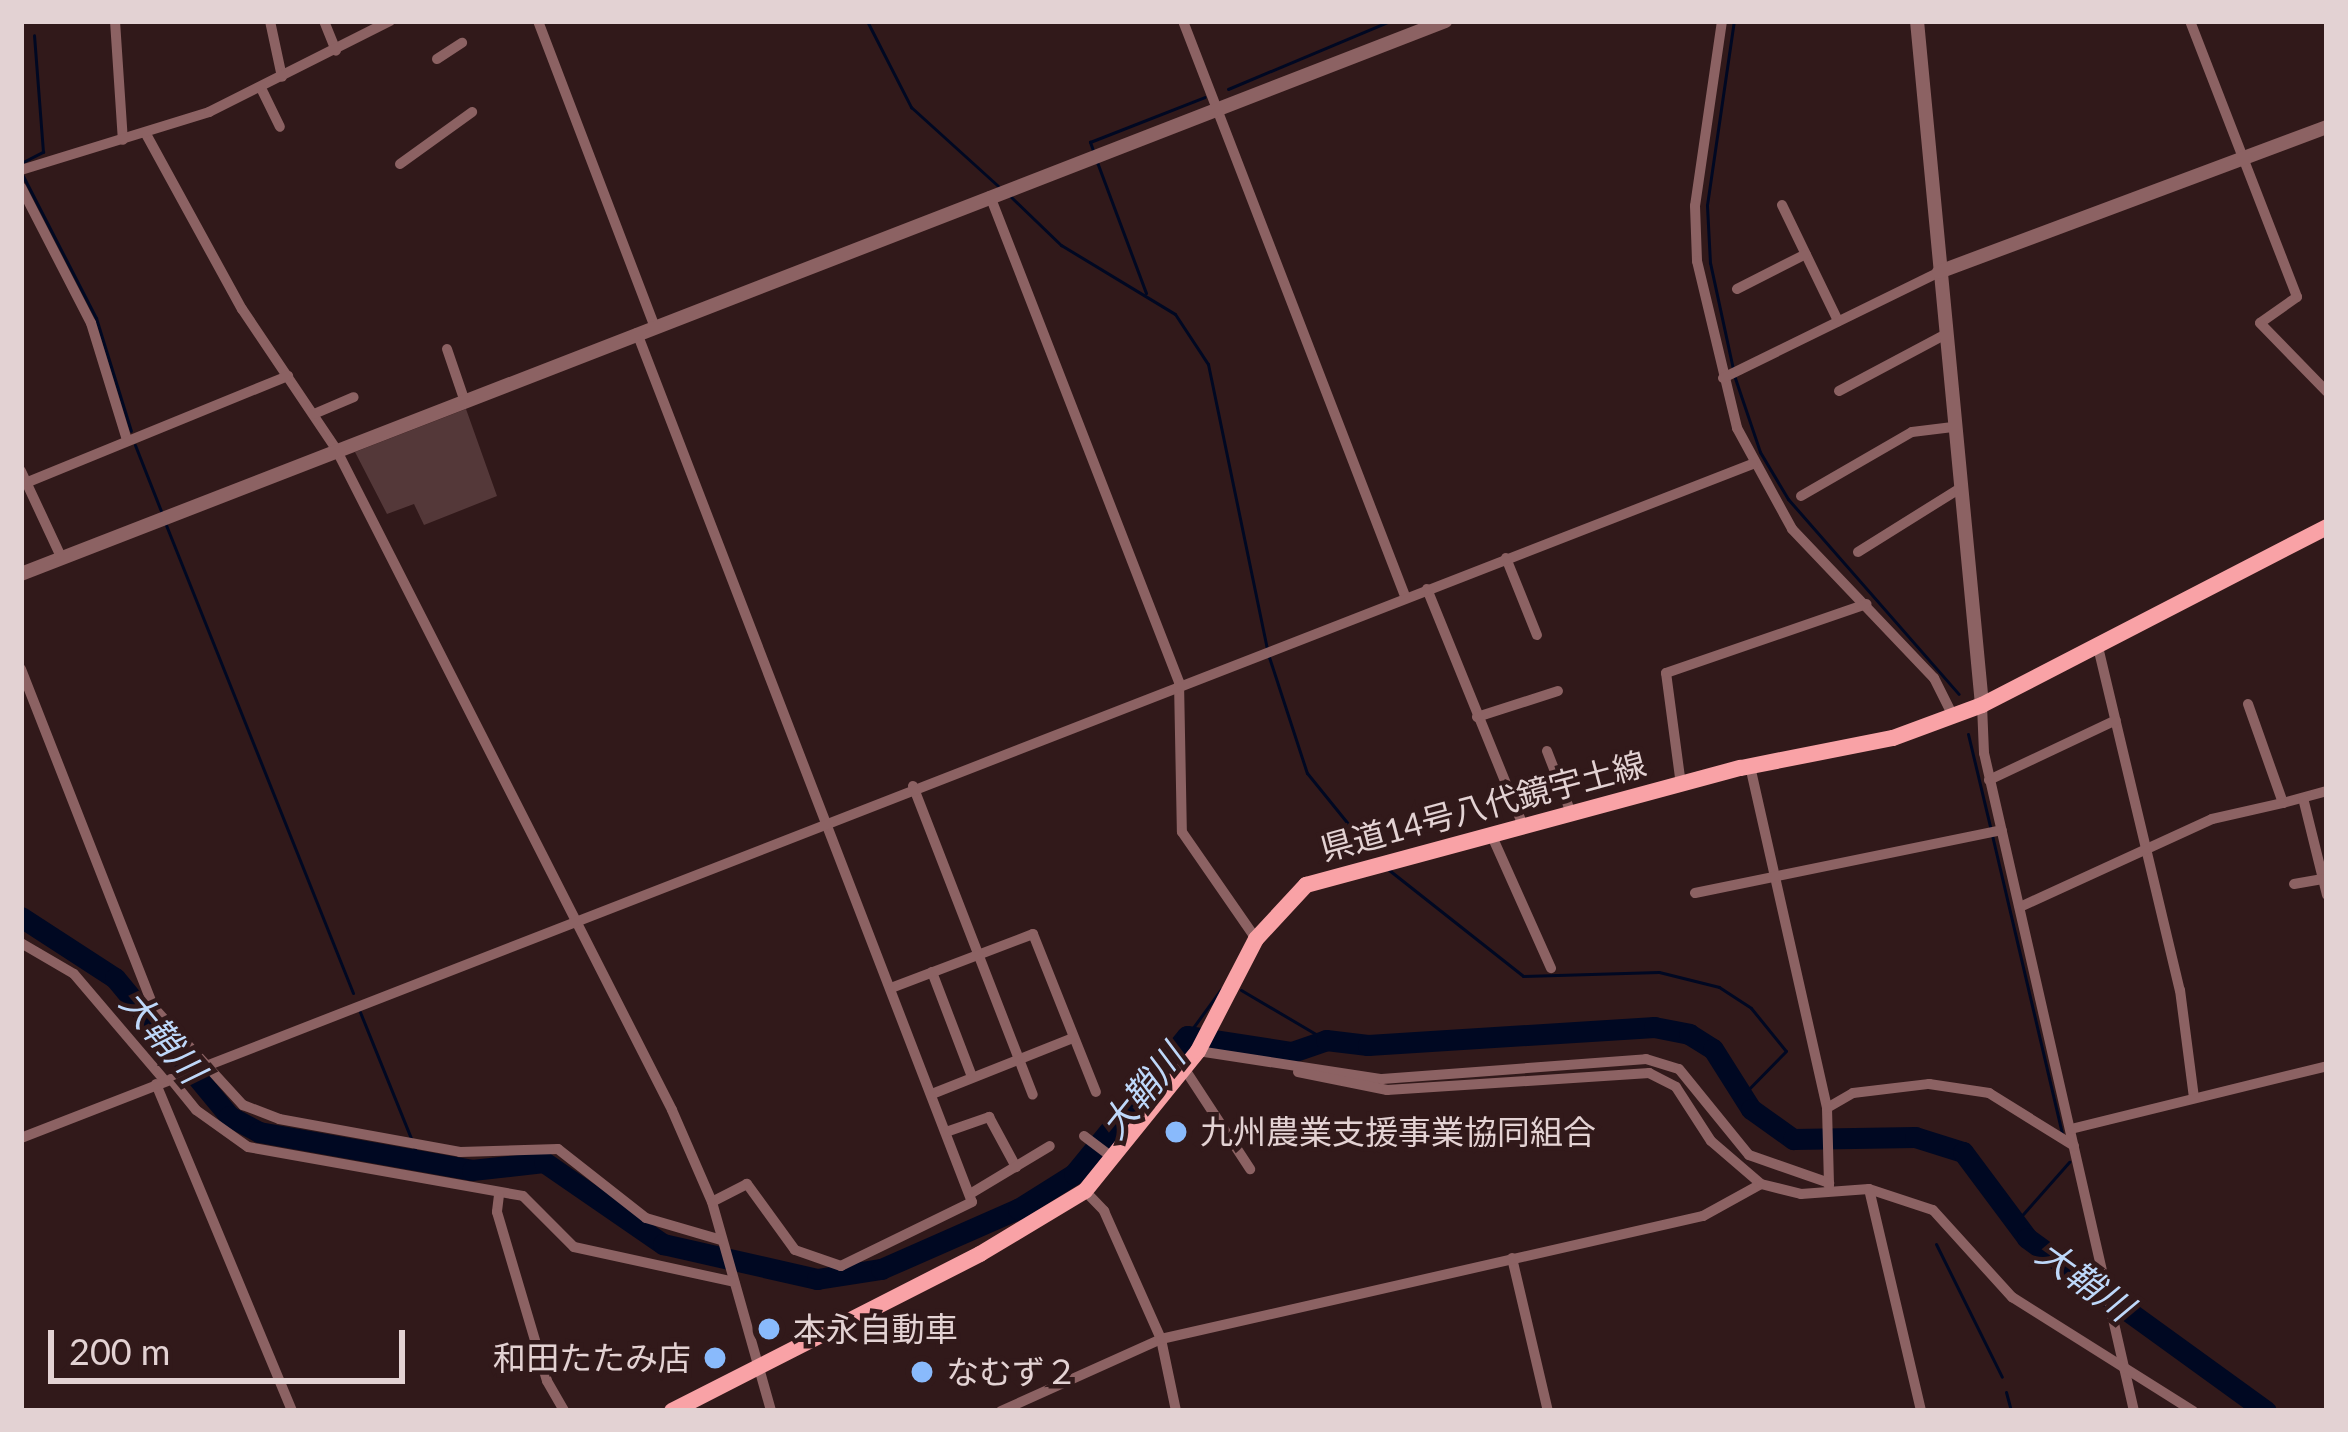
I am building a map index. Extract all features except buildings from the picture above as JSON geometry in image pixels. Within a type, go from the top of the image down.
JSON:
[{"type":"main road","name":"県道14号八代鏡宇土線","points":[[672,1411],[1055,1214],[1085,1191],[1109,1155],[1200,1049],[1230,999],[1256,939],[1306,885],[1364,864],[1750,766],[1893,738],[1982,705],[2327,527]]},
{"type":"street","points":[[115,21],[123,140]]},
{"type":"street","points":[[270,21],[282,77]]},
{"type":"street","points":[[324,21],[336,51]]},
{"type":"street","points":[[21,170],[146,134],[261,88],[390,21]]},
{"type":"street","points":[[538,21],[654,325]]},
{"type":"street","points":[[1183,21],[1405,596]]},
{"type":"street","points":[[21,574],[1445,21]]},
{"type":"street","points":[[1722,21],[1695,206],[1697,261],[1752,464],[1792,529],[1934,678],[1953,716]]},
{"type":"street","points":[[1917,21],[1990,780],[2134,1411]]},
{"type":"street","points":[[2190,21],[2297,297],[2260,323],[2327,392]]},
{"type":"street","points":[[437,59],[462,43]]},
{"type":"street","points":[[261,88],[280,127]]},
{"type":"street","points":[[400,164],[472,112]]},
{"type":"street","points":[[1728,376],[1939,272],[2327,127]]},
{"type":"street","points":[[146,134],[336,449],[573,917],[712,1202],[771,1411]]},
{"type":"street","points":[[21,187],[91,323],[127,440]]},
{"type":"street","points":[[992,195],[1179,682],[1182,832],[1256,939]]},
{"type":"street","points":[[1782,205],[1838,321]]},
{"type":"street","points":[[1737,290],[1806,254]]},
{"type":"street","points":[[637,333],[970,1194],[968,1209],[841,1265],[795,1250],[747,1184],[712,1202]]},
{"type":"street","points":[[1839,391],[1946,334]]},
{"type":"street","points":[[447,350],[464,399]]},
{"type":"street","points":[[62,559],[25,476],[288,376]]},
{"type":"street","points":[[314,414],[354,397]]},
{"type":"street","points":[[1801,496],[1912,432],[1953,427]]},
{"type":"street","points":[[21,1138],[573,917],[1752,464]]},
{"type":"street","points":[[1858,552],[1959,489]]},
{"type":"street","points":[[1506,558],[1537,634]]},
{"type":"street","points":[[1427,589],[1523,825]]},
{"type":"street","points":[[1681,785],[1666,673],[1866,604]]},
{"type":"street","points":[[2098,647],[2147,847],[2194,1099]]},
{"type":"street","points":[[21,669],[154,1008],[227,1091],[263,1114],[422,1145],[478,1153],[558,1150],[646,1218],[722,1243]]},
{"type":"street","points":[[1477,717],[1558,691]]},
{"type":"street","points":[[2248,704],[2283,803]]},
{"type":"street","points":[[1990,780],[2116,720]]},
{"type":"street","points":[[1547,751],[1570,813]]},
{"type":"street","points":[[1750,766],[1827,1108],[1828,1189]]},
{"type":"street","points":[[913,786],[1033,1095]]},
{"type":"street","points":[[2020,907],[2212,818],[2327,791]]},
{"type":"street","points":[[2303,798],[2327,895]]},
{"type":"street","points":[[1695,893],[2000,830]]},
{"type":"street","points":[[1491,833],[1551,968]]},
{"type":"street","points":[[2294,884],[2323,879]]},
{"type":"street","points":[[891,988],[1033,934],[1096,1092]]},
{"type":"street","points":[[21,943],[74,974],[196,1110],[248,1147],[531,1200],[574,1247],[733,1278]]},
{"type":"street","points":[[932,972],[972,1077]]},
{"type":"street","points":[[932,1094],[1073,1038]]},
{"type":"street","points":[[1200,1049],[1387,1090],[1649,1073],[1676,1087],[1711,1142],[1761,1184]]},
{"type":"street","points":[[1289,1068],[1382,1079],[1661,1062],[1679,1070],[1749,1155],[1828,1189]]},
{"type":"street","points":[[2071,1129],[2327,1066]]},
{"type":"street","points":[[1184,1068],[1250,1168]]},
{"type":"street","points":[[167,1080],[292,1411]]},
{"type":"street","points":[[1827,1108],[1853,1093],[1928,1084],[1989,1093],[2074,1146]]},
{"type":"street","points":[[946,1132],[989,1117],[1016,1168]]},
{"type":"street","points":[[1084,1136],[1109,1155]]},
{"type":"street","points":[[970,1194],[1051,1146]]},
{"type":"street","points":[[1001,1411],[1161,1339],[1703,1216],[1761,1184],[1869,1189],[1933,1210],[2012,1297],[2122,1361],[2192,1411]]},
{"type":"street","points":[[1869,1189],[1921,1411]]},
{"type":"street","points":[[1085,1191],[1104,1211],[1161,1339],[1176,1411]]},
{"type":"street","points":[[499,1195],[497,1212],[547,1381],[565,1411]]},
{"type":"street","points":[[1512,1258],[1548,1411]]},
{"type":"shaded area","points":[[466,409],[497,496],[424,525],[414,504],[387,514],[355,452]]},
{"type":"waterway","points":[[867,21],[911,107],[998,186]]},
{"type":"waterway","points":[[1228,89],[1390,21]]},
{"type":"waterway","points":[[1733,369],[1710,263],[1707,205],[1734,21]]},
{"type":"waterway","points":[[21,163],[43,152],[34,35]]},
{"type":"waterway","points":[[1094,153],[1090,142],[1205,97]]},
{"type":"waterway","points":[[1097,162],[1146,293]]},
{"type":"waterway","points":[[23,176],[96,318],[131,431]]},
{"type":"waterway","points":[[1010,196],[1061,245],[1175,314],[1208,364],[1267,648]]},
{"type":"waterway","points":[[1735,378],[1760,452],[1788,499],[1959,694]]},
{"type":"waterway","points":[[135,445],[163,516]]},
{"type":"waterway","points":[[166,525],[353,993]]},
{"type":"waterway","points":[[1269,657],[1307,773],[1371,852]]},
{"type":"waterway","points":[[1968,734],[1990,826]]},
{"type":"waterway","points":[[1992,835],[2062,1133]]},
{"type":"waterway","points":[[1389,870],[1523,976],[1659,972],[1719,987],[1751,1008],[1786,1051],[1742,1096]]},
{"type":"waterway","name":"大鞘川","points":[[21,917],[115,978],[229,1116],[259,1132],[472,1170],[544,1162],[663,1244],[817,1279],[881,1269],[1018,1209],[1074,1174],[1187,1036],[1292,1052],[1326,1040],[1368,1045],[1654,1027],[1689,1034],[1713,1049],[1751,1109],[1793,1139],[1915,1137],[1963,1152],[2027,1238],[2266,1411]]},
{"type":"waterway","points":[[1187,1036],[1221,989]]},
{"type":"waterway","points":[[1241,990],[1326,1040]]},
{"type":"waterway","points":[[360,1012],[411,1138]]},
{"type":"waterway","points":[[414,1147],[419,1161]]},
{"type":"waterway","points":[[2017,1221],[2069,1162]]},
{"type":"waterway","points":[[1936,1244],[2002,1377]]},
{"type":"waterway","points":[[2006,1392],[2011,1411]]},
{"type":"place","name":"九州農業支援事業協同組合","points":[[1176,1132]]},
{"type":"place","name":"本永自動車","points":[[769,1329]]},
{"type":"place","name":"和田たたみ店","points":[[715,1358]]},
{"type":"place","name":"なむず２","points":[[922,1372]]}]
